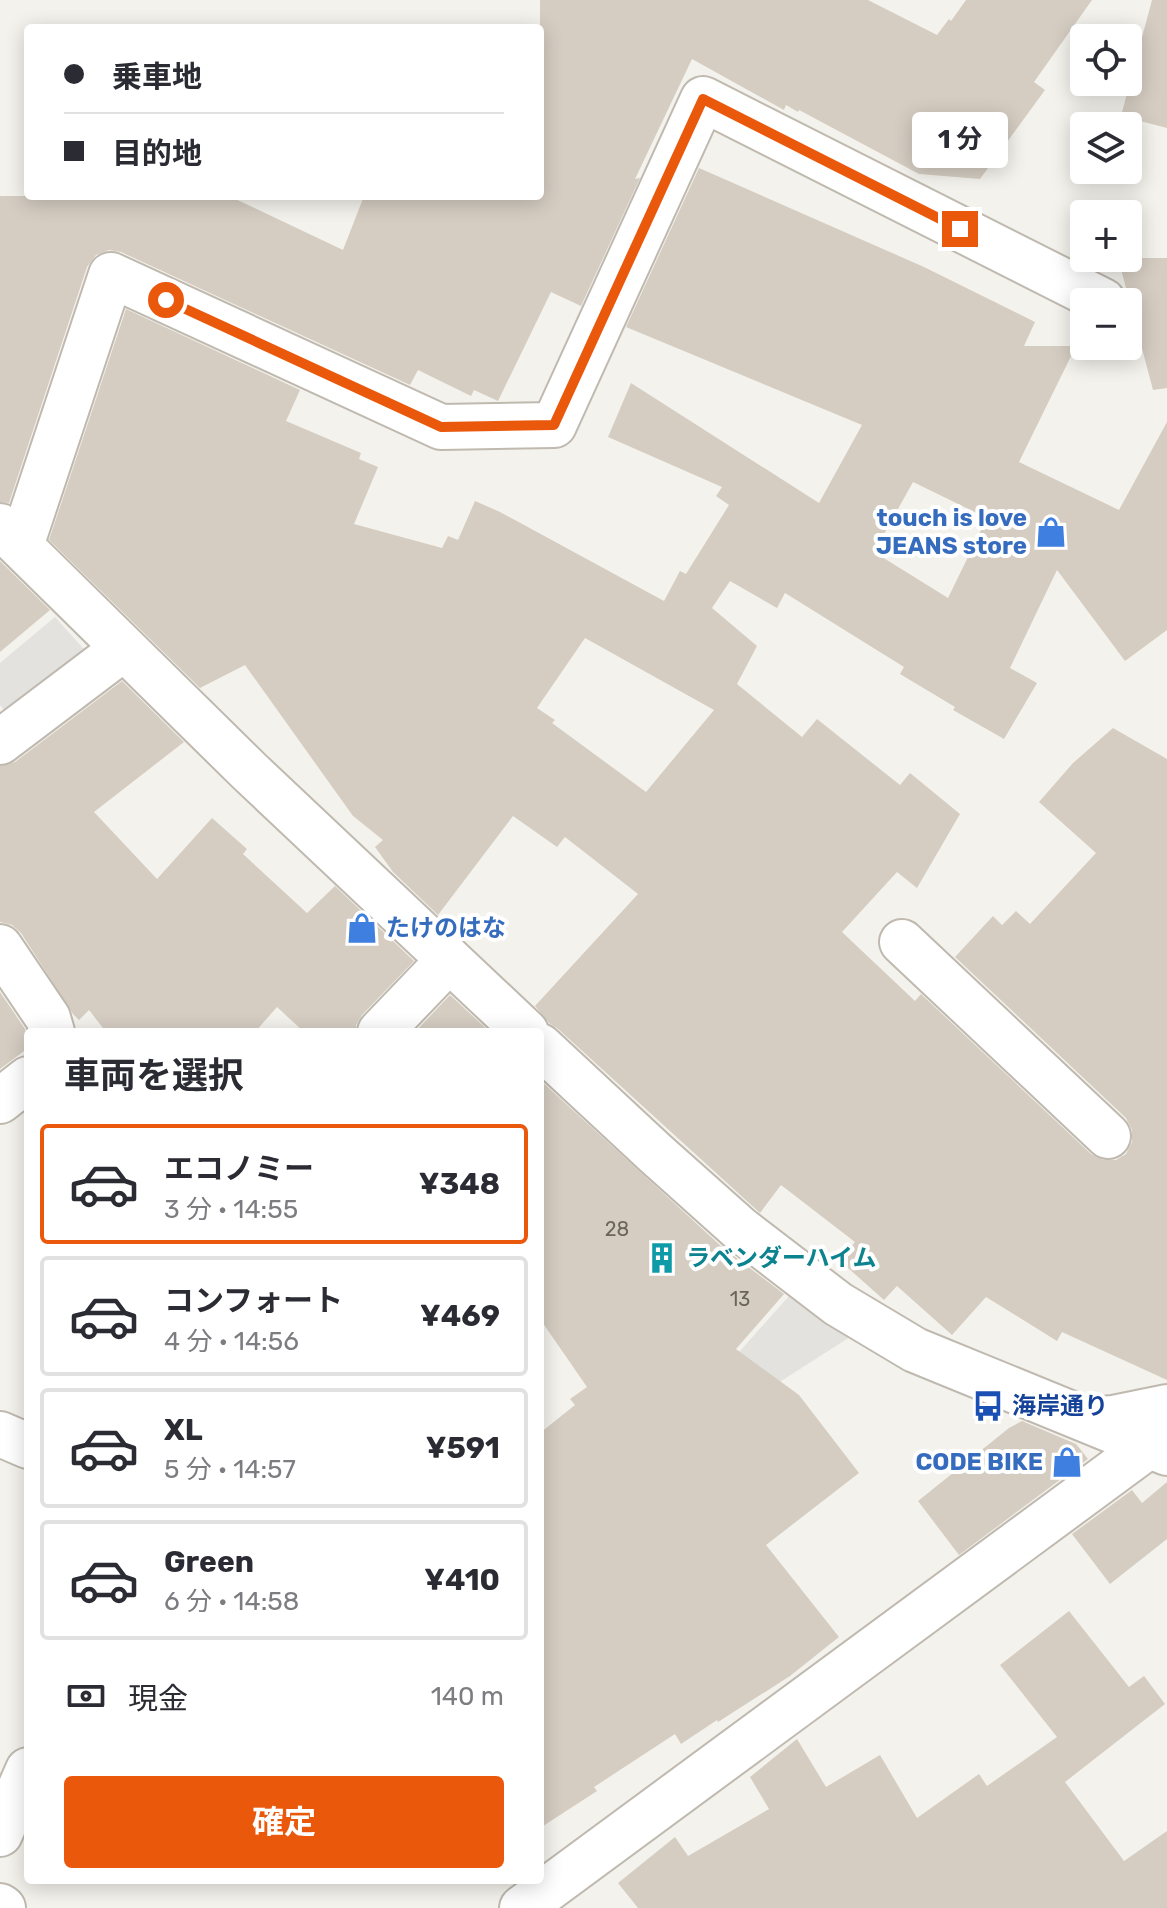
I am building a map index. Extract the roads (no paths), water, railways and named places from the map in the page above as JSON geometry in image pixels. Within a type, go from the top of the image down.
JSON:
[{"type":"street","points":[[522,1028],[123,649],[10,536],[111,275],[441,427],[554,425],[703,99],[1077,288]]},
{"type":"street","points":[[0,742],[123,649]]},
{"type":"street","points":[[902,942],[1108,1136]]},
{"type":"street","points":[[0,947],[48,1018],[51,1028]]},
{"type":"street","points":[[384,1028],[449,960]]},
{"type":"street","points":[[544,1050],[739,1228],[838,1304],[915,1350],[1087,1420],[1161,1435]]},
{"type":"street","points":[[0,1101],[24,1082]]},
{"type":"street","points":[[0,1434],[24,1444]]},
{"type":"street","points":[[522,1908],[1161,1435]]},
{"type":"street","points":[[0,1834],[24,1779]]},
{"type":"place","name":"touch is love JEANS store","points":[[1051,532]]},
{"type":"place","name":"たけのはな","points":[[362,928]]},
{"type":"place","name":"ラベンダーハイム","points":[[662,1258]]},
{"type":"place","name":"海岸通り","points":[[988,1406]]},
{"type":"place","name":"CODE BIKE","points":[[1067,1462]]}]
